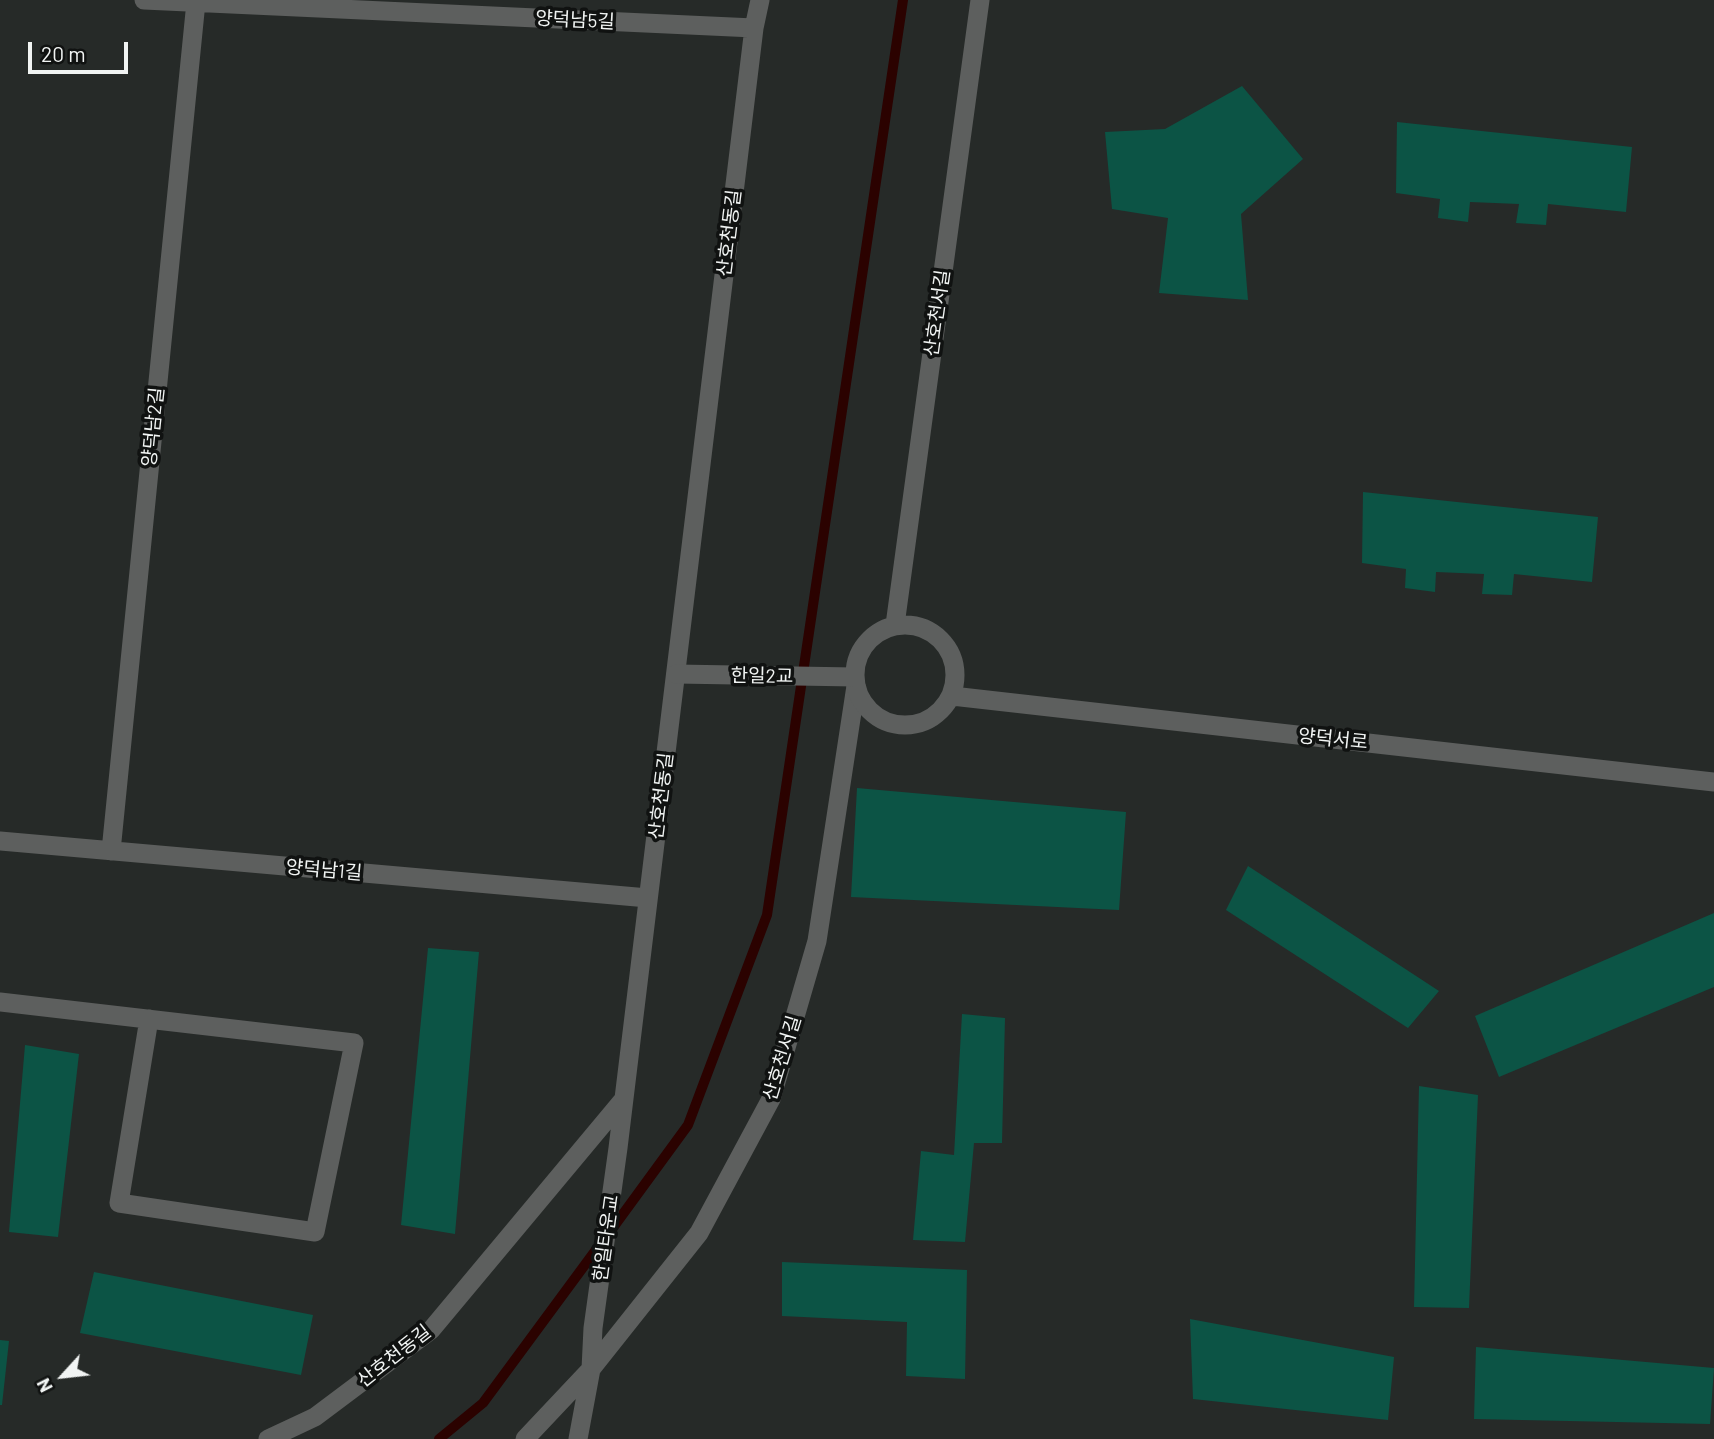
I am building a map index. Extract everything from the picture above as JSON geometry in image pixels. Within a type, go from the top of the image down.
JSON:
[{"type":"street","name":"양덕남5길","points":[[144,0],[754,28]]},
{"type":"street","name":"산호천동길","points":[[268,1439],[315,1417],[431,1330],[624,1100],[648,898],[685,674],[754,28],[760,0]]},
{"type":"street","name":"산호천서길","points":[[895,625],[980,0]]},
{"type":"street","name":"양덕남2길","points":[[111,851],[195,2]]},
{"type":"street","points":[[895,625],[911,625],[925,629],[939,638],[949,650],[955,665],[956,681],[943,709],[931,719],[916,724],[900,726],[885,722],[872,713],[862,701],[855,681],[859,655],[867,641],[880,631],[895,625]]},
{"type":"street","name":"한일2교","points":[[685,674],[831,677],[855,681]]},
{"type":"street","name":"산호천서길","points":[[525,1439],[591,1370],[699,1233],[771,1099],[817,941],[855,681]]},
{"type":"street","name":"양덕서로","points":[[951,696],[1714,782]]},
{"type":"street","name":"양덕남1길","points":[[0,841],[648,898]]},
{"type":"street","points":[[0,1002],[149,1019],[354,1043],[315,1232],[119,1203],[149,1019]]},
{"type":"street","name":"한일타운교","points":[[578,1439],[591,1370],[593,1328],[624,1100]]},
{"type":"building","points":[[1242,86],[1303,159],[1241,214],[1248,300],[1159,293],[1168,218],[1112,209],[1105,132],[1165,129]]},
{"type":"building","points":[[1397,122],[1632,147],[1626,212],[1548,204],[1546,225],[1516,223],[1519,204],[1470,202],[1468,222],[1438,218],[1440,199],[1396,193]]},
{"type":"building","points":[[1363,492],[1598,517],[1592,582],[1514,574],[1512,595],[1482,594],[1484,574],[1436,572],[1435,592],[1405,588],[1406,569],[1362,563]]},
{"type":"building","points":[[857,788],[1126,812],[1119,910],[851,897]]},
{"type":"building","points":[[1248,866],[1439,991],[1408,1028],[1226,910]]},
{"type":"building","points":[[1714,913],[1714,987],[1499,1077],[1475,1016]]},
{"type":"building","points":[[428,948],[479,952],[455,1234],[401,1225]]},
{"type":"building","points":[[962,1014],[1005,1018],[1002,1143],[974,1143],[965,1242],[913,1240],[921,1151],[954,1155]]},
{"type":"building","points":[[25,1045],[79,1054],[58,1237],[9,1232]]},
{"type":"building","points":[[1419,1086],[1478,1095],[1469,1308],[1414,1307]]},
{"type":"building","points":[[782,1262],[967,1270],[965,1379],[906,1376],[907,1322],[782,1316]]},
{"type":"building","points":[[94,1272],[313,1315],[301,1375],[80,1333]]},
{"type":"building","points":[[1190,1319],[1394,1357],[1388,1420],[1193,1399]]},
{"type":"building","points":[[0,1340],[9,1341],[2,1405],[0,1405]]},
{"type":"building","points":[[1476,1347],[1714,1368],[1710,1424],[1474,1419]]},
{"type":"waterway","points":[[612,1229],[688,1125],[767,915],[903,0]]},
{"type":"waterway","points":[[439,1439],[483,1403],[601,1243]]}]
